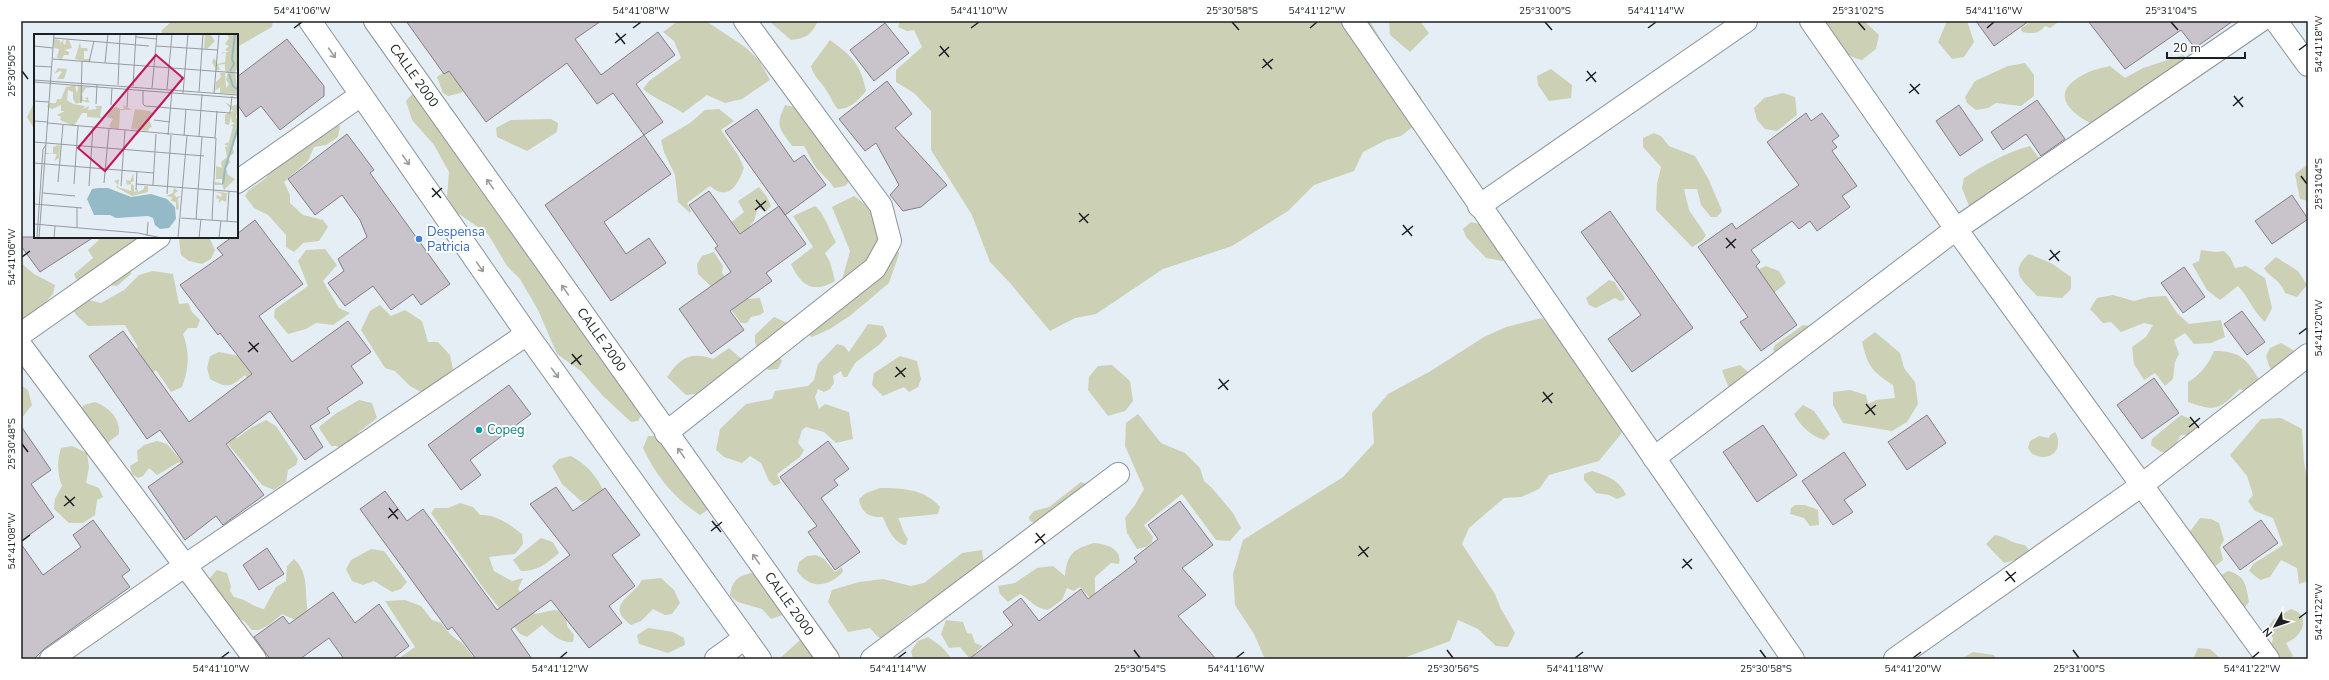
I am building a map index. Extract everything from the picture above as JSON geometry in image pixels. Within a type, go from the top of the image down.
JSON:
[{"type":"street","name":"CALLE 2000","points":[[375,21],[828,659]]},
{"type":"street","points":[[666,432],[875,268],[890,241],[881,206],[745,21]]},
{"type":"street","points":[[1353,21],[1792,659]]},
{"type":"street","points":[[1480,206],[1746,21]]},
{"type":"street","points":[[1811,21],[1956,229],[2268,659]]},
{"type":"street","points":[[1654,458],[1956,229],[2260,21]]},
{"type":"street","points":[[2276,21],[2308,64]]},
{"type":"street","points":[[314,22],[361,95],[526,334],[760,659]]},
{"type":"street","points":[[238,181],[361,95]]},
{"type":"street","points":[[21,334],[158,238]]},
{"type":"street","points":[[51,659],[186,565],[526,334]]},
{"type":"street","points":[[21,346],[255,659]]},
{"type":"street","points":[[1895,659],[2142,485],[2308,354]]},
{"type":"street","points":[[872,659],[1118,474]]},
{"type":"street","points":[[716,659],[745,638]]},
{"type":"green space","points":[[172,21],[273,21],[272,27],[238,46],[238,34],[163,34],[161,31]]},
{"type":"green space","points":[[678,21],[706,21],[745,47],[759,60],[770,80],[742,99],[725,103],[707,95],[683,113],[653,96],[643,89],[649,81],[681,58],[674,41],[663,32]]},
{"type":"green space","points":[[769,21],[818,21],[811,33],[805,37],[791,40]]},
{"type":"green space","points":[[900,21],[1370,21],[1391,58],[1421,97],[1419,122],[1401,136],[1386,140],[1363,152],[1354,171],[1314,185],[1288,211],[1232,246],[1163,269],[1096,314],[1075,318],[1050,331],[1010,283],[990,262],[972,215],[931,150],[931,111],[914,93],[896,82],[896,70],[922,47],[914,30],[907,31],[898,27]]},
{"type":"green space","points":[[1389,21],[1420,21],[1429,33],[1410,52],[1390,35]]},
{"type":"green space","points":[[1822,21],[1864,21],[1879,35],[1876,49],[1862,60],[1854,58],[1838,46]]},
{"type":"green space","points":[[1947,21],[1967,21],[1974,42],[1964,57],[1952,59],[1938,42]]},
{"type":"green space","points":[[2032,21],[2060,21],[2050,28],[2045,26],[2040,31],[2035,33],[2022,32],[2021,28]]},
{"type":"green space","points":[[830,40],[844,50],[854,61],[861,74],[866,91],[850,106],[842,109],[838,109],[835,105],[826,89],[814,74],[811,66]]},
{"type":"green space","points":[[2183,55],[2198,67],[2096,126],[2078,116],[2071,110],[2067,103],[2065,96],[2066,89],[2072,82],[2096,69],[2110,66],[2125,78],[2143,68]]},
{"type":"green space","points":[[2025,63],[2034,75],[2034,96],[2021,106],[1996,103],[1988,108],[1976,110],[1967,103],[1965,97],[1975,81],[2008,66]]},
{"type":"green space","points":[[465,66],[471,77],[461,93],[448,96],[443,93],[437,77],[447,70]]},
{"type":"green space","points":[[1551,69],[1572,85],[1571,98],[1549,101],[1538,85],[1537,76]]},
{"type":"green space","points":[[413,93],[575,284],[577,291],[643,412],[638,421],[631,422],[603,396],[581,371],[557,354],[538,310],[520,279],[507,266],[488,234],[456,212],[447,197],[449,172],[434,145],[412,120],[406,101]]},
{"type":"green space","points":[[1783,93],[1795,97],[1797,115],[1777,131],[1765,129],[1757,120],[1754,108],[1764,98]]},
{"type":"green space","points":[[33,105],[34,105],[34,128],[27,117]]},
{"type":"green space","points":[[785,105],[808,110],[852,178],[845,186],[834,188],[815,166],[804,146],[792,146],[781,130],[779,123]]},
{"type":"green space","points":[[719,109],[734,121],[721,130],[738,155],[744,168],[739,180],[732,189],[727,192],[722,192],[716,191],[710,186],[687,203],[691,211],[690,213],[678,202],[675,175],[664,152],[661,140],[690,123],[705,110]]},
{"type":"green space","points":[[551,119],[558,123],[557,132],[527,151],[497,137],[496,128],[511,120]]},
{"type":"green space","points":[[323,125],[340,126],[338,137],[326,145],[314,147],[308,161],[284,182],[290,195],[290,203],[303,215],[323,220],[328,227],[319,241],[303,243],[294,252],[286,247],[286,235],[268,215],[254,208],[245,196],[249,190],[266,178],[276,161]]},
{"type":"green space","points":[[1654,133],[1661,136],[1669,146],[1695,156],[1709,180],[1722,211],[1717,217],[1711,217],[1701,205],[1697,189],[1684,189],[1689,210],[1706,235],[1702,241],[1692,247],[1656,210],[1657,184],[1661,167],[1643,147],[1643,138]]},
{"type":"green space","points":[[2030,146],[2042,162],[1979,211],[1969,206],[1962,188],[1964,178],[1996,159]]},
{"type":"green space","points":[[2308,164],[2308,201],[2300,199],[2295,174]]},
{"type":"green space","points":[[759,187],[767,197],[771,206],[766,211],[758,208],[754,221],[750,225],[753,232],[747,243],[738,230],[723,241],[717,234],[744,212],[738,201]]},
{"type":"green space","points":[[854,196],[872,209],[894,238],[899,254],[889,283],[851,315],[830,329],[812,337],[800,329],[842,280],[850,251],[832,207]]},
{"type":"green space","points":[[815,206],[824,218],[836,242],[825,253],[830,262],[835,281],[820,287],[808,286],[799,278],[791,264],[813,247],[793,216]]},
{"type":"green space","points":[[1471,222],[1483,225],[1509,251],[1503,261],[1486,258],[1466,237],[1463,229]]},
{"type":"green space","points":[[98,238],[154,238],[130,258],[131,274],[117,286],[80,281],[76,279],[74,274],[93,258],[88,250],[99,240]]},
{"type":"green space","points":[[182,238],[209,238],[215,250],[211,259],[202,264],[189,261],[181,255],[179,240]]},
{"type":"green space","points":[[325,249],[337,265],[323,281],[339,308],[350,313],[333,325],[316,323],[306,329],[288,334],[274,317],[275,309],[308,286],[298,261],[306,250]]},
{"type":"green space","points":[[2201,250],[2215,252],[2224,251],[2230,257],[2235,268],[2246,266],[2265,278],[2272,308],[2265,322],[2238,286],[2220,300],[2207,290],[2192,264],[2199,261]]},
{"type":"green space","points":[[714,252],[723,266],[722,273],[739,293],[748,299],[760,298],[764,312],[760,315],[751,317],[747,323],[741,323],[719,294],[698,274],[697,264],[702,256]]},
{"type":"green space","points":[[2029,254],[2051,263],[2071,277],[2071,289],[2062,298],[2037,296],[2023,281],[2020,276],[2019,266]]},
{"type":"green space","points":[[2276,257],[2298,271],[2307,285],[2297,297],[2285,293],[2281,285],[2264,268]]},
{"type":"green space","points":[[21,263],[34,274],[55,285],[53,294],[45,303],[48,309],[21,328]]},
{"type":"green space","points":[[1766,266],[1779,271],[1786,283],[1769,297],[1750,273]]},
{"type":"green space","points":[[153,271],[173,274],[179,304],[188,303],[192,312],[200,320],[197,328],[188,328],[183,334],[188,354],[186,373],[182,387],[171,392],[156,370],[146,378],[111,366],[138,347],[125,325],[88,326],[77,316],[71,307],[85,299],[101,303],[124,290],[139,275]]},
{"type":"green space","points":[[1609,280],[1615,282],[1625,300],[1620,301],[1615,298],[1596,308],[1589,305],[1586,298]]},
{"type":"green space","points":[[2113,295],[2134,301],[2149,297],[2166,296],[2177,313],[2189,324],[2221,320],[2225,337],[2211,343],[2194,344],[2185,333],[2174,340],[2179,354],[2175,362],[2173,379],[2165,386],[2155,373],[2144,380],[2134,364],[2132,347],[2146,337],[2153,325],[2144,323],[2121,332],[2111,322],[2103,323],[2090,309],[2097,298]]},
{"type":"green space","points":[[380,305],[391,316],[405,310],[422,321],[428,342],[438,342],[450,355],[453,369],[438,383],[421,392],[410,386],[395,371],[385,368],[361,330],[370,311]]},
{"type":"green space","points":[[774,317],[792,325],[777,352],[782,361],[778,369],[768,370],[755,343],[755,335]]},
{"type":"green space","points":[[1542,318],[1628,418],[1621,434],[1599,461],[1549,475],[1539,489],[1521,497],[1504,498],[1469,528],[1462,544],[1495,594],[1501,609],[1515,633],[1508,647],[1496,646],[1478,629],[1458,620],[1450,641],[1401,659],[1270,659],[1264,657],[1254,634],[1235,605],[1233,574],[1243,540],[1343,477],[1374,443],[1372,413],[1388,394],[1429,372],[1484,337],[1506,327]]},
{"type":"green space","points":[[868,324],[883,326],[887,336],[880,344],[855,363],[847,377],[843,377],[841,371],[833,376],[834,383],[830,389],[824,392],[818,389],[815,397],[819,409],[825,404],[849,412],[853,439],[836,443],[824,432],[806,427],[802,430],[798,443],[804,450],[800,457],[777,474],[781,483],[774,486],[769,481],[761,463],[750,456],[742,463],[724,457],[716,450],[720,429],[746,404],[772,399],[775,391],[808,386],[814,380],[818,364],[837,344],[844,346],[849,352]]},
{"type":"green space","points":[[1803,325],[1811,326],[1780,357],[1773,350],[1775,345]]},
{"type":"green space","points":[[1875,332],[1900,353],[1904,368],[1915,382],[1918,404],[1907,422],[1892,431],[1843,423],[1833,405],[1833,392],[1850,390],[1866,395],[1868,404],[1876,400],[1895,398],[1893,385],[1872,368],[1866,357],[1862,342]]},
{"type":"green space","points":[[2281,343],[2293,350],[2299,363],[2278,379],[2269,366],[2266,356],[2270,348]]},
{"type":"green space","points":[[729,348],[745,362],[705,393],[686,395],[667,377],[676,365],[686,358],[698,356],[713,359]]},
{"type":"green space","points":[[253,351],[252,386],[245,375],[236,382],[228,385],[221,384],[210,379],[207,368],[210,356],[219,352],[239,356]]},
{"type":"green space","points":[[2214,351],[2224,351],[2238,355],[2248,363],[2261,382],[2252,393],[2240,389],[2222,405],[2217,407],[2205,407],[2188,402],[2188,382],[2204,369]]},
{"type":"green space","points":[[900,356],[917,361],[921,379],[918,387],[909,392],[904,387],[883,396],[872,385],[874,373]]},
{"type":"green space","points":[[1112,365],[1130,381],[1133,401],[1125,411],[1108,416],[1088,390],[1089,377],[1098,366]]},
{"type":"green space","points":[[1740,365],[1753,376],[1741,392],[1728,386],[1722,370]]},
{"type":"green space","points":[[21,385],[28,390],[32,405],[21,419]]},
{"type":"green space","points":[[359,400],[372,403],[377,418],[359,432],[353,442],[342,450],[337,446],[331,446],[319,428],[320,426],[335,414]]},
{"type":"green space","points":[[95,402],[105,407],[113,414],[118,423],[119,434],[105,445],[78,413],[84,405]]},
{"type":"green space","points":[[1803,405],[1814,411],[1830,434],[1824,440],[1814,436],[1803,427],[1794,414]]},
{"type":"green space","points":[[1138,414],[1161,443],[1185,453],[1200,468],[1204,481],[1212,488],[1233,513],[1241,528],[1230,541],[1216,540],[1182,494],[1144,525],[1153,537],[1152,542],[1146,547],[1137,549],[1127,533],[1125,518],[1135,505],[1144,489],[1125,446],[1126,423]]},
{"type":"green space","points":[[2181,415],[2190,419],[2197,428],[2191,435],[2181,435],[2171,453],[2161,452],[2151,445],[2152,439]]},
{"type":"green space","points":[[2281,418],[2302,429],[2304,462],[2308,483],[2308,581],[2299,584],[2297,568],[2281,560],[2270,577],[2260,580],[2249,571],[2253,564],[2283,545],[2273,518],[2255,511],[2248,501],[2253,495],[2247,476],[2230,455],[2261,419]]},
{"type":"green space","points":[[266,420],[276,426],[298,459],[296,465],[288,470],[286,482],[274,490],[262,485],[227,443],[232,436],[237,438],[252,427]]},
{"type":"green space","points":[[2055,432],[2058,444],[2056,451],[2053,454],[2044,457],[2032,454],[2028,448],[2030,441],[2039,436],[2049,438],[2050,435]]},
{"type":"green space","points":[[648,436],[659,436],[712,507],[700,515],[674,494],[660,477],[643,448]]},
{"type":"green space","points":[[157,441],[167,444],[180,459],[197,448],[183,468],[179,462],[157,475],[149,468],[143,476],[138,478],[132,474],[130,466],[138,461],[137,451],[144,445]]},
{"type":"green space","points":[[72,446],[87,453],[89,467],[86,483],[99,488],[103,497],[97,500],[95,515],[83,523],[69,523],[54,509],[55,499],[62,486],[58,467],[61,448]]},
{"type":"green space","points":[[571,456],[582,463],[590,471],[604,492],[582,502],[562,484],[552,466],[559,459]]},
{"type":"green space","points":[[1592,471],[1617,482],[1626,495],[1617,499],[1609,495],[1596,493],[1584,480],[1584,474]]},
{"type":"green space","points":[[1081,482],[1091,485],[1040,525],[1030,521],[1029,517],[1034,511],[1049,507]]},
{"type":"green space","points":[[880,488],[905,489],[927,496],[940,507],[938,514],[898,518],[908,539],[906,545],[902,544],[898,542],[892,534],[883,517],[874,517],[867,514],[860,504],[859,499],[866,493]]},
{"type":"green space","points":[[460,503],[473,507],[480,515],[491,516],[502,520],[522,534],[523,544],[515,554],[489,557],[494,571],[512,581],[523,578],[518,589],[535,614],[554,610],[566,612],[567,626],[574,635],[573,642],[564,641],[552,635],[542,625],[527,637],[520,634],[484,589],[431,513],[435,508],[448,508]]},
{"type":"green space","points":[[1795,505],[1805,505],[1818,510],[1819,525],[1810,526],[1804,518],[1790,514],[1791,508]]},
{"type":"green space","points":[[2200,518],[2211,519],[2219,523],[2224,540],[2220,547],[2223,560],[2215,566],[2206,566],[2189,533]]},
{"type":"green space","points":[[1995,535],[2025,545],[2032,554],[2026,562],[2015,560],[2004,563],[1986,544]]},
{"type":"green space","points":[[541,538],[553,542],[559,553],[542,566],[532,570],[521,571],[513,560]]},
{"type":"green space","points":[[1094,543],[1103,544],[1112,548],[1116,551],[1120,559],[1119,564],[1111,563],[1095,577],[1095,594],[1090,598],[1080,587],[1074,591],[1067,588],[1062,600],[1048,610],[1036,606],[1020,594],[1008,602],[1000,594],[998,586],[1015,583],[1037,568],[1053,566],[1065,576],[1067,562],[1072,554],[1076,550]]},
{"type":"green space","points":[[371,549],[384,551],[407,582],[401,589],[392,592],[374,581],[363,585],[352,581],[346,569],[351,560]]},
{"type":"green space","points":[[982,550],[984,566],[926,610],[913,612],[895,627],[889,638],[881,638],[870,628],[848,632],[828,602],[832,590],[859,582],[883,579],[911,586],[924,583],[962,553]]},
{"type":"green space","points":[[816,555],[823,558],[835,572],[842,567],[843,572],[831,581],[825,583],[813,584],[808,581],[797,571],[799,562],[807,556]]},
{"type":"green space","points":[[294,559],[302,571],[306,584],[308,613],[303,619],[293,619],[282,614],[269,625],[259,630],[252,630],[245,622],[232,614],[208,580],[217,570],[227,573],[231,586],[230,591],[234,597],[264,609],[276,587],[286,581],[287,566]]},
{"type":"green space","points":[[760,571],[788,599],[783,615],[771,619],[762,609],[738,602],[730,596],[731,589],[736,580],[744,575]]},
{"type":"green space","points":[[2228,571],[2238,575],[2246,586],[2249,602],[2245,607],[2218,586],[2218,577]]},
{"type":"green space","points":[[661,578],[674,590],[680,603],[672,614],[665,615],[653,609],[641,621],[631,625],[623,618],[620,612],[620,607],[623,602],[642,580]]},
{"type":"green space","points":[[405,600],[421,606],[432,620],[441,623],[451,635],[462,643],[475,659],[398,659],[415,647],[385,601]]},
{"type":"green space","points":[[2291,609],[2298,612],[2303,621],[2301,631],[2292,640],[2286,643],[2293,656],[2289,659],[2273,659],[2271,645],[2273,639],[2268,627],[2274,619]]},
{"type":"green space","points":[[946,620],[963,622],[967,633],[972,634],[975,643],[983,646],[975,653],[980,659],[970,659],[960,647],[949,648],[941,634]]},
{"type":"green space","points":[[648,628],[673,632],[684,638],[685,645],[668,653],[639,644],[637,635]]},
{"type":"green space","points":[[928,637],[942,647],[952,659],[913,659],[911,651],[918,641]]},
{"type":"green space","points":[[800,640],[818,642],[831,659],[779,659]]},
{"type":"green space","points":[[2198,648],[2210,649],[2221,659],[2193,659]]},
{"type":"green space","points":[[1973,652],[1994,655],[1996,659],[1961,659]]},
{"type":"building","points":[[406,21],[601,21],[575,39],[601,75],[658,32],[675,55],[636,84],[663,122],[644,135],[613,93],[597,104],[567,63],[486,122],[449,71],[444,74]]},
{"type":"building","points":[[1976,21],[2029,21],[1994,46]]},
{"type":"building","points":[[2088,21],[2233,21],[2195,48],[2181,30],[2125,69]]},
{"type":"building","points":[[885,23],[909,53],[874,81],[850,50]]},
{"type":"building","points":[[287,39],[324,86],[324,96],[280,130],[261,106],[246,117],[238,105],[238,76]]},
{"type":"building","points":[[887,81],[912,114],[895,128],[947,185],[921,207],[903,211],[890,195],[899,185],[876,143],[865,151],[839,119]]},
{"type":"building","points":[[2037,100],[2065,139],[2041,156],[2026,134],[2003,150],[1991,132]]},
{"type":"building","points":[[1959,105],[1983,140],[1960,156],[1936,121]]},
{"type":"building","points":[[757,109],[794,162],[804,155],[826,185],[785,215],[725,131]]},
{"type":"building","points":[[1806,113],[1811,121],[1822,113],[1839,136],[1832,141],[1837,147],[1832,151],[1857,186],[1842,196],[1850,207],[1817,231],[1810,221],[1799,229],[1792,221],[1751,250],[1760,262],[1756,266],[1797,325],[1761,351],[1740,322],[1748,317],[1698,247],[1732,223],[1736,229],[1799,185],[1767,142]]},
{"type":"building","points":[[347,134],[374,170],[370,173],[450,284],[421,305],[413,294],[391,310],[373,286],[345,306],[328,283],[344,271],[338,259],[367,237],[360,220],[342,195],[315,215],[288,179]]},
{"type":"building","points":[[644,135],[671,174],[604,222],[626,254],[649,238],[666,263],[611,301],[545,205]]},
{"type":"building","points":[[709,191],[740,234],[779,206],[806,244],[766,273],[772,281],[730,311],[744,330],[711,354],[679,309],[731,272],[715,248],[718,246],[689,205]]},
{"type":"building","points":[[2292,195],[2308,219],[2272,244],[2255,221]]},
{"type":"building","points":[[1610,211],[1693,328],[1632,372],[1608,339],[1641,315],[1581,232]]},
{"type":"building","points":[[255,220],[303,284],[259,316],[292,362],[348,321],[371,352],[351,366],[363,383],[327,408],[330,413],[310,426],[323,447],[305,460],[270,411],[226,444],[264,495],[223,525],[216,516],[185,540],[148,487],[183,462],[160,430],[147,439],[89,356],[123,331],[189,422],[252,374],[220,333],[218,335],[180,285],[223,255],[217,248],[231,238],[238,238],[238,233]]},
{"type":"building","points":[[21,237],[92,238],[40,272],[21,246]]},
{"type":"building","points":[[2184,267],[2205,297],[2183,313],[2161,283]]},
{"type":"building","points":[[2242,311],[2265,342],[2247,355],[2224,324]]},
{"type":"building","points":[[2154,378],[2179,413],[2142,439],[2117,405]]},
{"type":"building","name":"Copeg","points":[[509,385],[531,414],[470,460],[481,475],[461,490],[428,445]]},
{"type":"building","points":[[1927,415],[1946,443],[1907,470],[1888,442]]},
{"type":"building","points":[[1763,425],[1797,475],[1757,502],[1723,452]]},
{"type":"building","points":[[21,426],[51,470],[31,484],[54,517],[21,541]]},
{"type":"building","points":[[828,441],[849,469],[834,480],[838,485],[821,498],[860,552],[835,570],[808,532],[817,526],[780,477]]},
{"type":"building","points":[[1844,452],[1866,485],[1844,500],[1853,512],[1833,525],[1802,481]]},
{"type":"building","points":[[556,487],[573,511],[605,488],[640,535],[612,555],[635,586],[609,606],[622,623],[589,648],[551,600],[511,629],[532,659],[476,659],[452,627],[448,630],[360,509],[385,491],[407,521],[423,509],[497,610],[570,555],[530,504]]},
{"type":"building","points":[[1180,501],[1213,545],[1182,568],[1206,595],[1178,616],[1216,659],[969,659],[1013,625],[1003,612],[1021,598],[1039,621],[1081,589],[1088,599],[1137,562],[1134,558],[1158,539],[1148,525]]},
{"type":"building","points":[[93,520],[130,570],[122,576],[130,587],[44,649],[34,659],[21,659],[21,544],[43,575],[81,547],[73,535]]},
{"type":"building","points":[[2261,520],[2278,543],[2240,570],[2223,547]]},
{"type":"building","points":[[267,548],[284,574],[259,590],[243,565]]},
{"type":"building","points":[[333,592],[355,623],[379,604],[409,646],[392,659],[344,659],[329,638],[300,659],[270,659],[254,637],[283,616],[289,624]]},
{"type":"place","name":"Despensa Patricia","points":[[419,239]]},
{"type":"place","name":"Copeg","points":[[479,430]]}]
